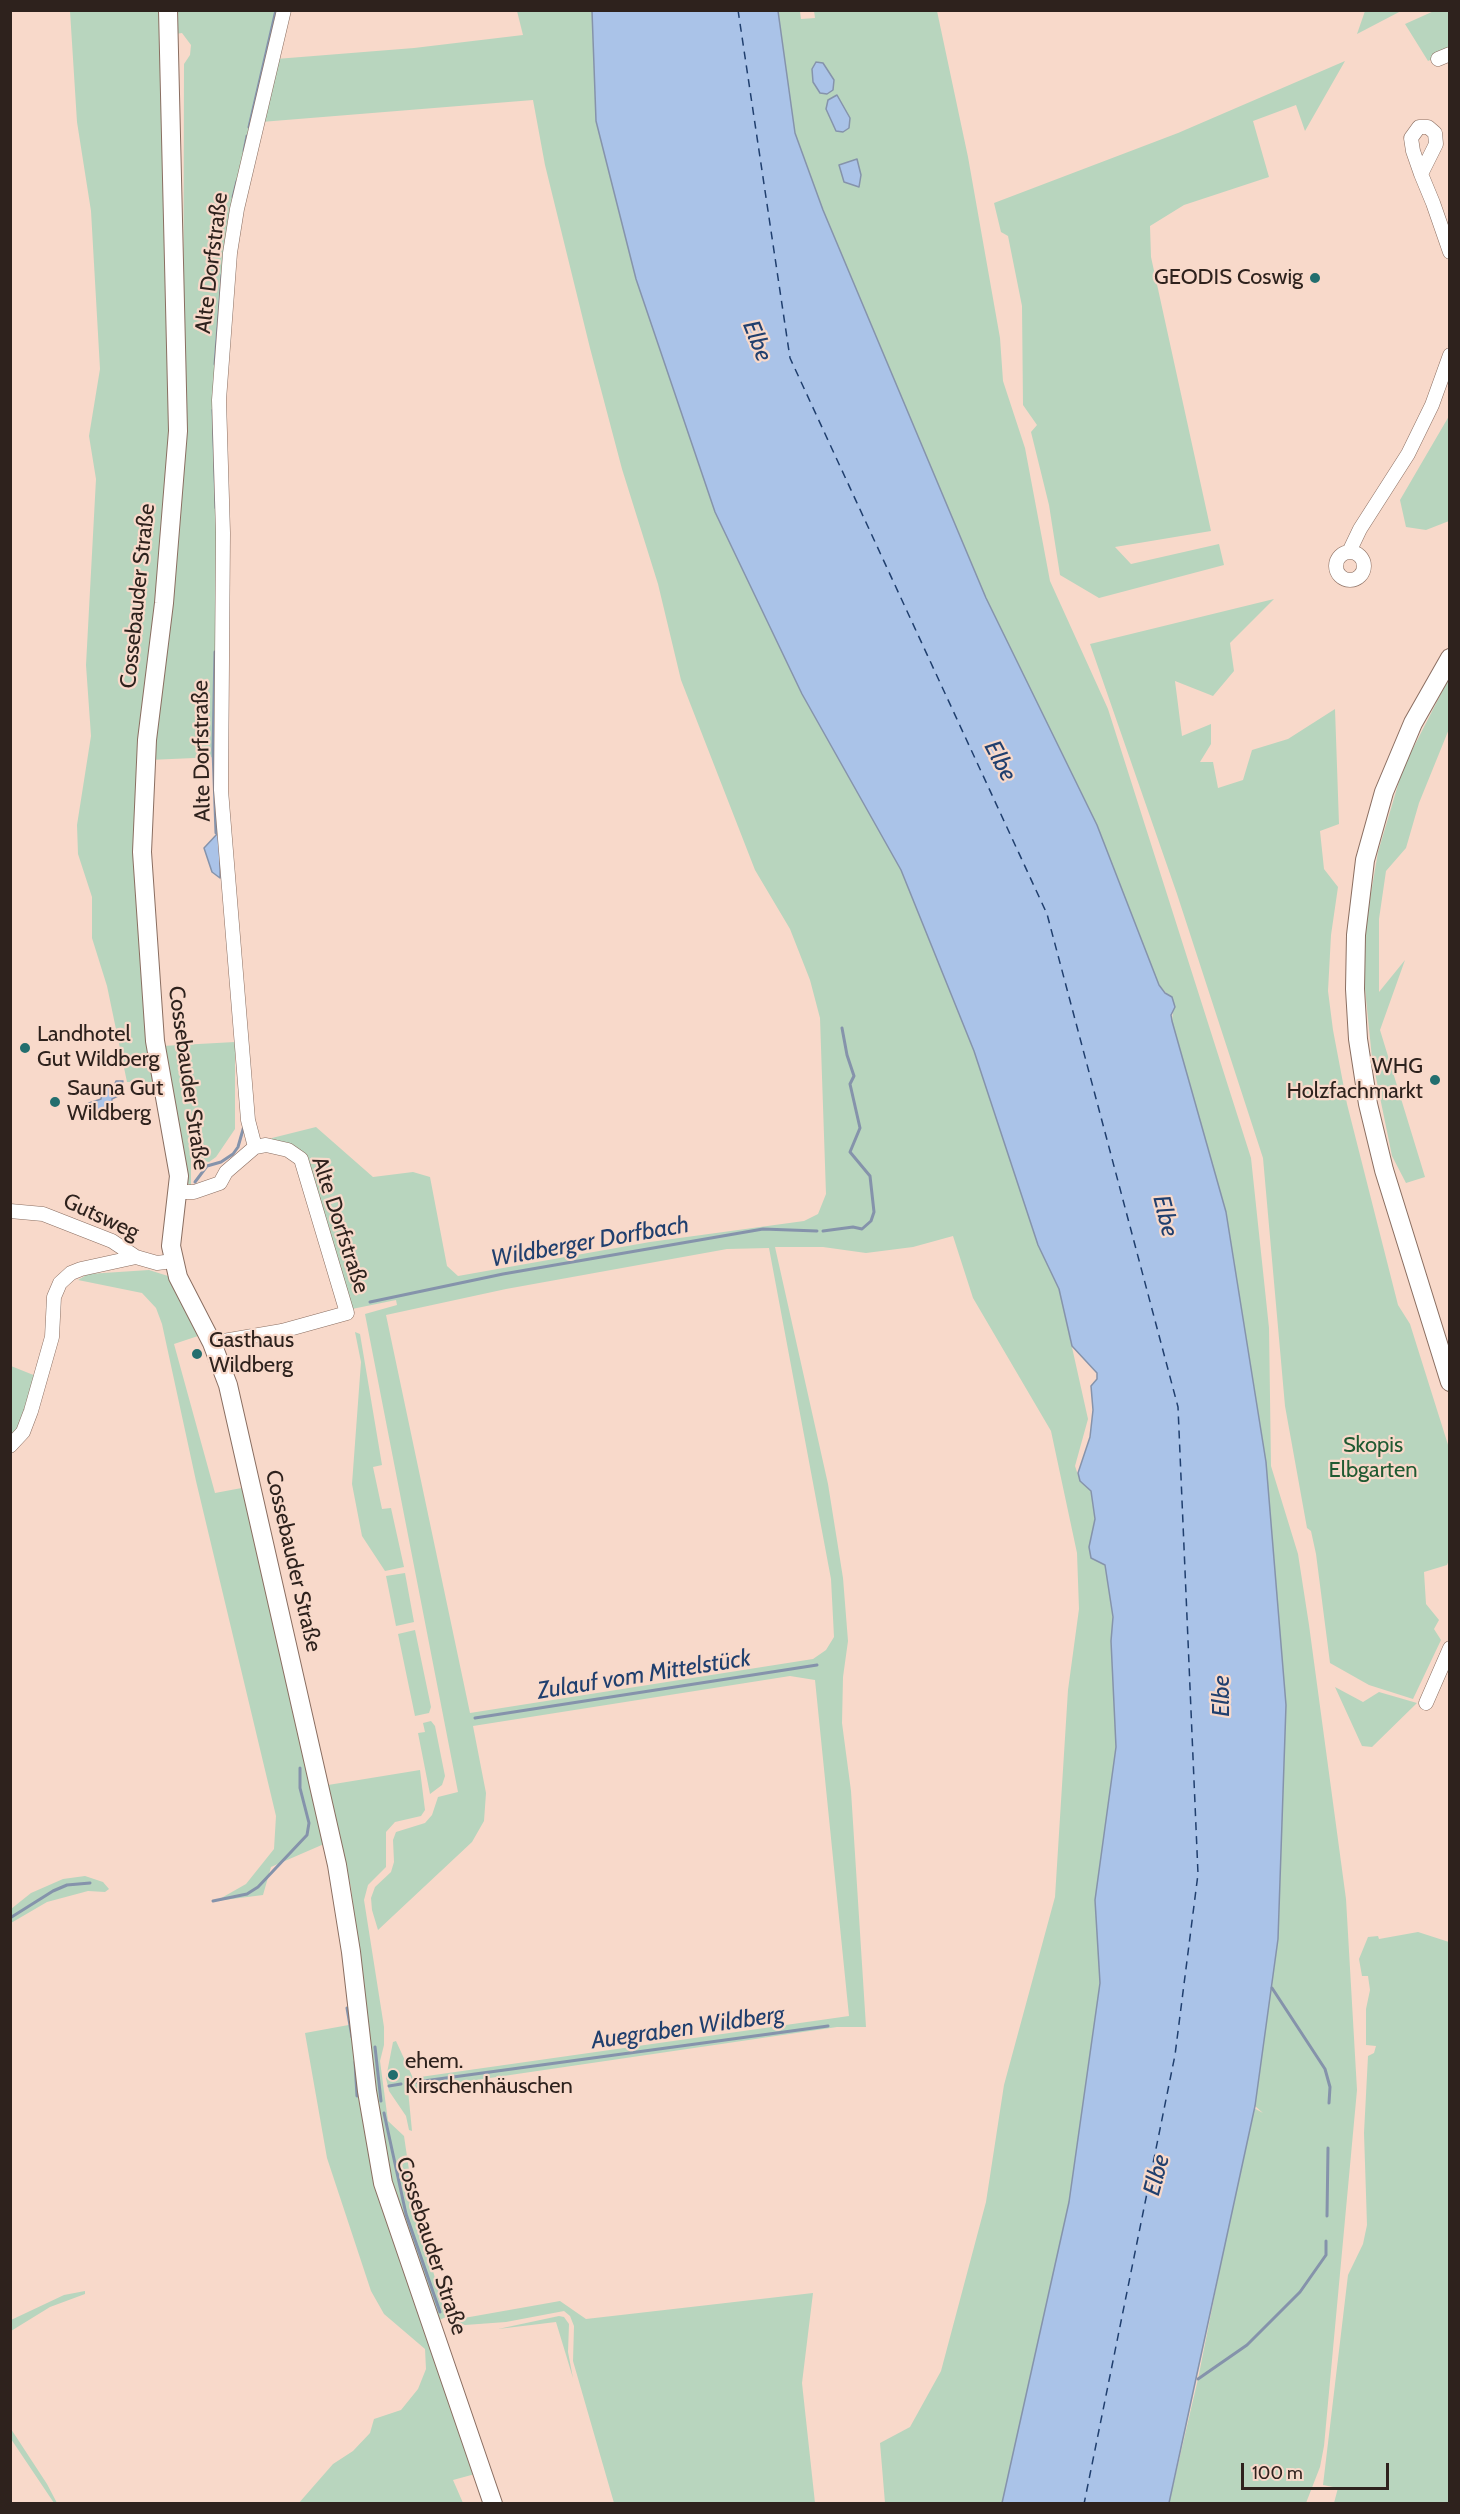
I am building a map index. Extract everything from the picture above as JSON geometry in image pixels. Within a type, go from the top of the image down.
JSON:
[{"type":"main road","name":"Cossebauder Straße","points":[[168,10],[178,431],[164,603],[147,740],[142,852],[155,1041],[177,1159],[178,1192],[171,1226],[173,1261],[186,1295],[212,1342],[228,1385],[337,1865],[351,1952],[367,2091],[382,2183],[493,2504]]},
{"type":"main road","points":[[1449,658],[1413,723],[1384,792],[1365,860],[1356,935],[1355,988],[1358,1039],[1368,1104],[1384,1170],[1449,1382]]},
{"type":"street","name":"Alte Dorfstraße","points":[[212,1342],[282,1331],[348,1313],[301,1160],[288,1150],[266,1145],[255,1147],[248,1120],[221,790],[223,533],[219,399],[231,253],[237,209],[284,10]]},
{"type":"street","points":[[1421,174],[1449,252]]},
{"type":"street","points":[[1349,552],[1360,529],[1408,454],[1432,405],[1449,356]]},
{"type":"street","points":[[178,1192],[194,1192],[220,1183],[226,1172],[255,1147]]},
{"type":"street","name":"Gutsweg","points":[[10,1211],[44,1214],[112,1241],[136,1257],[157,1263],[173,1261]]},
{"type":"street","points":[[10,1446],[23,1432],[31,1411],[52,1337],[54,1297],[60,1284],[71,1273],[81,1269],[136,1257]]},
{"type":"street","points":[[1426,1703],[1449,1648]]},
{"type":"green space","points":[[1365,10],[1401,11],[1357,34]]},
{"type":"green space","points":[[70,11],[159,11],[172,432],[160,599],[140,740],[155,1082],[127,1082],[107,986],[92,938],[92,897],[78,854],[77,825],[91,736],[86,665],[96,479],[89,436],[100,369],[91,211],[77,122]]},
{"type":"green space","points":[[174,11],[278,11],[230,223],[217,757],[149,760],[183,431],[184,64],[190,55],[191,45],[182,33],[175,34]]},
{"type":"green space","points":[[517,11],[592,11],[596,121],[636,279],[715,512],[802,694],[901,870],[974,1051],[1038,1245],[1059,1289],[1088,1419],[1075,1466],[1080,1481],[1091,1491],[1095,1519],[1089,1547],[1105,1564],[1113,1617],[1111,1641],[1116,1747],[1095,1900],[1100,1983],[1069,2202],[1002,2503],[885,2503],[880,2443],[910,2427],[941,2371],[986,2202],[1004,2085],[1055,1897],[1068,1690],[1079,1609],[1077,1553],[1051,1431],[973,1298],[953,1236],[913,1247],[866,1253],[823,1247],[775,1247],[828,1484],[843,1578],[848,1641],[843,1677],[842,1723],[851,1791],[866,2027],[837,2027],[408,2090],[412,2131],[409,2130],[406,2116],[389,2091],[386,2078],[393,2042],[396,2041],[413,2078],[849,2016],[815,1680],[790,1676],[473,1726],[486,1793],[484,1821],[472,1842],[378,1930],[372,1910],[371,1898],[375,1887],[391,1872],[394,1862],[393,1840],[396,1832],[425,1823],[432,1815],[438,1797],[458,1792],[365,1314],[397,1305],[396,1300],[352,1309],[308,1158],[296,1149],[272,1142],[272,1138],[316,1127],[373,1177],[413,1172],[430,1177],[447,1266],[458,1276],[650,1242],[804,1221],[818,1214],[826,1194],[820,1018],[810,980],[790,929],[755,870],[681,680],[658,584],[622,469],[590,348],[545,165],[533,100],[261,122],[276,59],[414,48],[523,35]],"holes":[[[769,1248],[831,1579],[834,1637],[826,1650],[813,1659],[470,1713],[386,1315],[506,1289],[727,1249]]]},
{"type":"green space","points":[[778,11],[800,11],[801,19],[815,18],[814,11],[937,11],[968,157],[1000,338],[1003,381],[1025,448],[1050,581],[1108,709],[1251,1158],[1269,1328],[1271,1466],[1298,1554],[1309,1625],[1346,1899],[1357,2090],[1324,2446],[1320,2467],[1306,2503],[1169,2503],[1198,2379],[1252,2107],[1263,2113],[1255,2106],[1278,1939],[1286,1705],[1266,1462],[1226,1212],[1172,1021],[1173,1010],[1168,995],[1159,985],[1097,825],[986,598],[823,210],[795,133]]},
{"type":"green space","points":[[1434,11],[1449,11],[1449,51],[1428,61],[1405,24]]},
{"type":"green space","points":[[1345,61],[1305,131],[1296,105],[1253,121],[1269,177],[1184,205],[1150,226],[1151,257],[1211,531],[1115,547],[1131,564],[1219,544],[1224,565],[1099,598],[1060,575],[1049,505],[1031,432],[1037,425],[1023,405],[1022,306],[1008,236],[1001,232],[994,203],[1178,133]]},
{"type":"green space","points":[[1449,416],[1449,521],[1426,530],[1406,527],[1400,500]]},
{"type":"green space","name":"Skopis Elbgarten","points":[[1274,599],[1230,643],[1234,671],[1213,696],[1175,681],[1182,736],[1211,724],[1211,744],[1200,762],[1213,762],[1218,788],[1243,780],[1252,750],[1288,739],[1335,709],[1339,824],[1320,831],[1324,869],[1338,887],[1331,935],[1328,991],[1333,1030],[1347,1104],[1398,1305],[1410,1324],[1449,1448],[1449,1560],[1447,1565],[1424,1572],[1426,1604],[1439,1620],[1434,1629],[1441,1640],[1413,1699],[1369,1685],[1330,1663],[1316,1554],[1311,1531],[1307,1528],[1285,1406],[1263,1158],[1177,894],[1090,644]]},
{"type":"green space","points":[[1449,678],[1449,729],[1419,803],[1406,848],[1386,871],[1379,919],[1379,992],[1405,960],[1380,1030],[1425,1177],[1406,1183],[1392,1156],[1372,1058],[1365,989],[1365,928],[1378,852],[1403,768]]},
{"type":"green space","points":[[235,1042],[235,1129],[216,1157],[209,1162],[191,1159],[191,1186],[186,1182],[162,1046]]},
{"type":"green space","points":[[149,1270],[168,1276],[198,1336],[174,1344],[215,1493],[247,1487],[324,1844],[271,1867],[263,1895],[216,1901],[246,1884],[274,1849],[276,1816],[196,1481],[162,1324],[156,1308],[142,1293],[78,1280],[88,1274]]},
{"type":"green space","points":[[355,1332],[360,1334],[382,1465],[373,1467],[382,1509],[391,1508],[404,1567],[385,1571],[362,1536],[352,1484],[361,1362]]},
{"type":"green space","points":[[11,1366],[36,1376],[20,1427],[11,1438]]},
{"type":"green space","points":[[405,1573],[414,1622],[396,1626],[386,1576]]},
{"type":"green space","points":[[415,1630],[431,1707],[429,1713],[415,1716],[398,1634]]},
{"type":"green space","points":[[1335,1687],[1363,1702],[1379,1692],[1417,1703],[1372,1747],[1362,1746]]},
{"type":"green space","points":[[431,1721],[435,1726],[445,1776],[442,1785],[430,1794],[418,1733],[425,1732],[423,1723]]},
{"type":"green space","points":[[420,1770],[425,1810],[421,1816],[395,1822],[386,1832],[386,1867],[368,1885],[364,1900],[384,2027],[384,2045],[380,2061],[388,2121],[404,2136],[414,2204],[446,2317],[437,2321],[409,2244],[382,2146],[351,1888],[328,1785]]},
{"type":"green space","points":[[85,1876],[103,1882],[109,1889],[105,1892],[88,1891],[47,1902],[11,1923],[11,1909],[31,1893],[63,1879]]},
{"type":"green space","points":[[1418,1932],[1449,1942],[1449,2503],[1334,2503],[1338,2488],[1323,2485],[1348,2275],[1363,2244],[1367,2225],[1364,2133],[1368,2056],[1374,2053],[1376,2046],[1366,2045],[1366,2009],[1370,1990],[1368,1976],[1362,1976],[1359,1959],[1368,1937],[1378,1936],[1379,1939]]},
{"type":"green space","points":[[354,2024],[368,2148],[376,2191],[475,2474],[453,2480],[463,2503],[298,2504],[333,2464],[353,2451],[370,2433],[374,2419],[401,2410],[418,2389],[426,2369],[425,2349],[384,2314],[371,2291],[327,2158],[305,2033]]},
{"type":"green space","points":[[85,2291],[85,2294],[50,2307],[11,2331],[11,2320],[64,2295]]},
{"type":"green space","points":[[813,2293],[802,2383],[815,2503],[614,2503],[573,2361],[574,2326],[570,2316],[564,2311],[506,2322],[465,2325],[457,2322],[455,2315],[464,2318],[560,2301],[586,2319]]},
{"type":"green space","points":[[559,2316],[564,2317],[569,2324],[568,2352],[573,2378],[556,2322],[498,2329]]},
{"type":"green space","points":[[11,2429],[57,2503],[54,2503],[11,2439]]},
{"type":"water","name":"Elbe","points":[[592,11],[778,11],[795,133],[823,210],[986,598],[1097,825],[1159,985],[1165,993],[1172,997],[1175,1007],[1171,1015],[1172,1021],[1226,1212],[1266,1462],[1286,1705],[1278,1939],[1255,2106],[1169,2503],[1002,2503],[1069,2202],[1100,1983],[1095,1900],[1116,1747],[1111,1641],[1113,1617],[1105,1565],[1091,1558],[1089,1547],[1095,1519],[1091,1491],[1080,1481],[1078,1473],[1090,1437],[1093,1410],[1091,1386],[1097,1379],[1097,1373],[1072,1346],[1059,1289],[1038,1245],[974,1051],[901,870],[802,694],[715,512],[636,279],[596,121]]},
{"type":"water","points":[[816,62],[823,63],[834,80],[833,90],[827,94],[820,93],[813,82],[812,69]]},
{"type":"water","points":[[837,95],[850,118],[849,128],[843,132],[836,131],[826,109],[828,100]]},
{"type":"water","points":[[857,159],[861,175],[859,187],[844,182],[839,165]]},
{"type":"water","points":[[218,833],[220,878],[212,872],[204,848]]},
{"type":"water","points":[[116,1081],[123,1081],[118,1096],[112,1099],[111,1111],[94,1113],[88,1108],[89,1103],[101,1099],[102,1087],[114,1086]]},
{"type":"waterway","points":[[249,127],[276,10]]},
{"type":"waterway","points":[[244,151],[247,136]]},
{"type":"waterway","points":[[233,197],[237,181]]},
{"type":"waterway","points":[[215,364],[222,275]]},
{"type":"waterway","points":[[213,410],[216,508]]},
{"type":"waterway","points":[[215,652],[213,750],[216,833]]},
{"type":"waterway","name":"Wildberger Dorfbach","points":[[823,1231],[853,1227],[862,1229],[871,1221],[874,1212],[870,1176],[850,1152],[860,1128],[850,1084],[854,1076],[842,1028]]},
{"type":"waterway","points":[[195,1182],[207,1166],[221,1162],[233,1154],[238,1147],[244,1126]]},
{"type":"waterway","name":"Wildberger Dorfbach","points":[[370,1302],[503,1274],[763,1229],[817,1231]]},
{"type":"waterway","name":"Zulauf vom Mittelstück","points":[[475,1718],[817,1665]]},
{"type":"waterway","name":"Zulauf vom Mittelstück","points":[[213,1901],[247,1894],[258,1887],[307,1835],[309,1823],[300,1788],[300,1768]]},
{"type":"waterway","name":"Zulauf vom Mittelstück","points":[[10,1918],[53,1891],[67,1885],[90,1883]]},
{"type":"waterway","points":[[1272,1988],[1325,2069],[1330,2087],[1329,2103]]},
{"type":"waterway","points":[[347,2008],[352,2037]]},
{"type":"waterway","name":"Auegraben Wildberg","points":[[409,2083],[828,2026]]},
{"type":"waterway","points":[[375,2047],[381,2101]]},
{"type":"waterway","points":[[355,2062],[357,2096]]},
{"type":"waterway","name":"Auegraben Wildberg","points":[[389,2086],[401,2084]]},
{"type":"waterway","name":"Auegraben Wildberg","points":[[384,2113],[406,2214],[440,2312]]},
{"type":"waterway","points":[[1327,2216],[1328,2148]]},
{"type":"waterway","points":[[1198,2379],[1247,2345],[1300,2292],[1326,2255],[1326,2241]]},
{"type":"ferry route","points":[[738,10],[790,358],[1047,914],[1178,1407],[1198,1874],[1175,2055],[1084,2504]]},
{"type":"place","name":"GEODIS Coswig","points":[[1315,278]]},
{"type":"place","name":"Landhotel Gut Wildberg","points":[[25,1048]]},
{"type":"place","name":"WHG Holzfachmarkt","points":[[1435,1080]]},
{"type":"place","name":"Sauna Gut Wildberg","points":[[55,1102]]},
{"type":"place","name":"Gasthaus Wildberg","points":[[197,1354]]},
{"type":"place","name":"ehem. Kirschenhäuschen","points":[[393,2075]]}]
